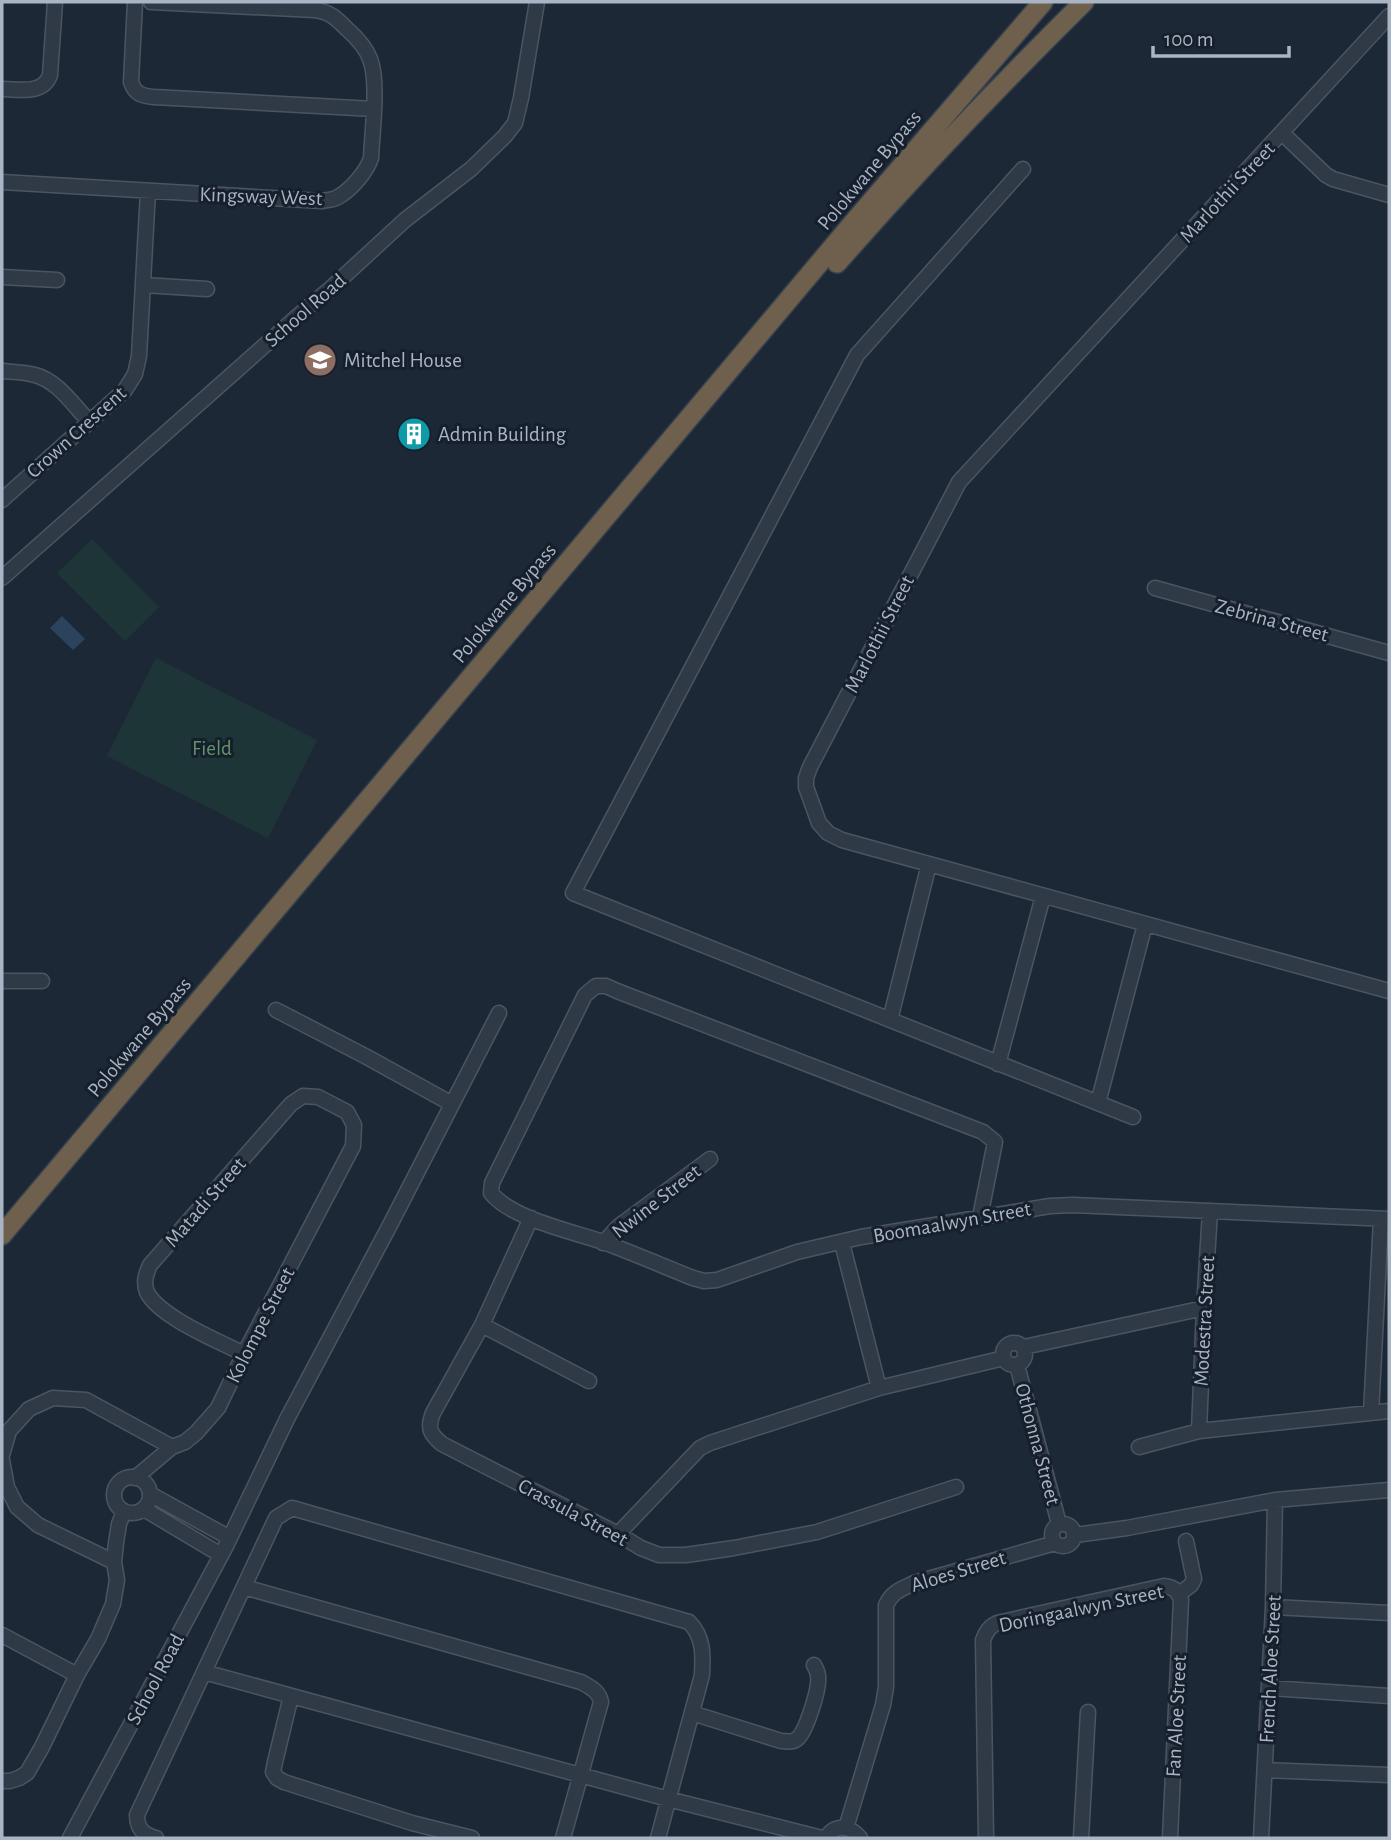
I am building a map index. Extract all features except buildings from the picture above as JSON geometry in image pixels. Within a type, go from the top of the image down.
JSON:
[{"type":"highway","points":[[858,217],[1027,2]]},
{"type":"highway","name":"Polokwane Bypass","points":[[2,1236],[858,217],[1043,2]]},
{"type":"highway","points":[[775,318],[800,304],[999,86],[1084,2]]},
{"type":"street","points":[[2,89],[33,90],[48,81],[55,2]]},
{"type":"street","points":[[135,2],[131,82],[139,94],[374,109]]},
{"type":"street","name":"Kingsway West","points":[[2,182],[322,201],[337,198],[366,171],[371,158],[374,71],[370,57],[351,32],[326,12],[151,2]]},
{"type":"street","name":"School Road","points":[[2,578],[405,220],[471,169],[505,136],[514,123],[521,98],[537,2]]},
{"type":"street","name":"Marlothii Street","points":[[1389,16],[958,482],[806,778],[808,796],[819,823],[828,833],[842,840],[1389,991]]},
{"type":"street","points":[[1282,133],[1326,175],[1389,195]]},
{"type":"street","points":[[1023,169],[857,355],[573,893],[1133,1117]]},
{"type":"street","name":"Crown Crescent","points":[[2,500],[125,390],[135,374],[139,356],[148,191]]},
{"type":"street","points":[[2,277],[57,280]]},
{"type":"street","points":[[144,285],[207,289]]},
{"type":"street","points":[[2,371],[35,375],[47,380],[89,421]]},
{"type":"street","name":"Zebrina Street","points":[[1155,588],[1389,653]]},
{"type":"street","points":[[890,1020],[929,864]]},
{"type":"street","points":[[998,1064],[1043,896]]},
{"type":"street","points":[[1098,1104],[1145,924]]},
{"type":"street","points":[[2,981],[42,982]]},
{"type":"street","name":"Boomaalwyn Street","points":[[980,1217],[995,1142],[983,1132],[606,986],[596,986],[585,995],[492,1183],[491,1193],[497,1201],[531,1218],[704,1281],[717,1280],[797,1252],[861,1237],[1050,1206],[1385,1219]]},
{"type":"street","points":[[276,1010],[452,1104]]},
{"type":"street","name":"School Road","points":[[70,1838],[230,1538],[287,1419],[499,1013]]},
{"type":"street","name":"Matadi Street","points":[[244,1354],[169,1315],[156,1304],[146,1290],[145,1278],[150,1265],[291,1104],[303,1096],[318,1097],[347,1112],[354,1125],[353,1146]]},
{"type":"street","name":"Kolompe Street","points":[[135,1478],[172,1447],[185,1442],[218,1408],[353,1146]]},
{"type":"street","name":"Nwine Street","points":[[603,1243],[619,1226],[710,1159]]},
{"type":"street","name":"Modestra Street","points":[[1199,1431],[1210,1211]]},
{"type":"street","name":"Crassula Street","points":[[531,1218],[482,1325],[433,1413],[429,1424],[432,1436],[442,1444],[618,1534],[640,1548],[659,1555],[687,1555],[817,1532],[956,1486]]},
{"type":"street","points":[[1371,1413],[1385,1219]]},
{"type":"street","points":[[842,1243],[879,1388]]},
{"type":"street","points":[[618,1534],[700,1448],[710,1443],[879,1388],[1010,1362],[1003,1351],[1007,1345],[1018,1342],[1024,1347],[1204,1308]]},
{"type":"street","points":[[482,1325],[589,1381]]},
{"type":"street","name":"Othonna Street","points":[[1010,1362],[1059,1524]]},
{"type":"street","points":[[2,1455],[9,1431],[29,1409],[53,1398],[86,1401],[172,1447]]},
{"type":"street","points":[[1139,1447],[1199,1431],[1389,1411]]},
{"type":"street","points":[[2,1461],[6,1488],[17,1507],[38,1525],[114,1562]]},
{"type":"street","points":[[150,1494],[144,1509],[133,1513],[124,1511],[115,1500],[116,1488],[124,1479],[135,1478],[145,1483],[150,1494],[230,1538]]},
{"type":"street","points":[[1075,1535],[1128,1528],[1275,1500],[1389,1490]]},
{"type":"street","name":"French Aloe Street","points":[[1261,1838],[1273,1607],[1275,1500]]},
{"type":"street","points":[[156,1838],[141,1831],[137,1824],[137,1815],[276,1518],[292,1508],[689,1622],[700,1637],[702,1675],[658,1838]]},
{"type":"street","points":[[144,1509],[221,1555]]},
{"type":"street","points":[[2,1781],[19,1779],[27,1773],[98,1639],[113,1604],[117,1580],[114,1562],[119,1524],[124,1511]]},
{"type":"street","points":[[1059,1524],[1070,1525],[1075,1535],[1072,1542],[1065,1546],[1058,1545],[1052,1539],[1052,1532],[1059,1524]]},
{"type":"street","name":"Fan Aloe Street","points":[[1170,1838],[1181,1600],[1177,1592],[1191,1584],[1194,1579],[1186,1541]]},
{"type":"street","name":"Aloes Street","points":[[846,1828],[883,1705],[886,1687],[886,1605],[889,1597],[914,1583],[1055,1543]]},
{"type":"street","name":"Doringaalwyn Street","points":[[986,1838],[985,1632],[1003,1621],[1164,1586],[1170,1586],[1177,1592]]},
{"type":"street","points":[[244,1587],[581,1682],[590,1687],[601,1702],[563,1838]]},
{"type":"street","points":[[1273,1607],[1389,1613]]},
{"type":"street","points":[[2,1635],[77,1675]]},
{"type":"street","points":[[692,1713],[781,1741],[793,1741],[805,1729],[817,1687],[818,1676],[814,1665]]},
{"type":"street","points":[[204,1672],[668,1799],[824,1838],[838,1828],[846,1828],[860,1838]]},
{"type":"street","points":[[1269,1688],[1389,1696]]},
{"type":"street","points":[[291,1696],[273,1772],[277,1778],[412,1823],[472,1838]]},
{"type":"street","points":[[1081,1838],[1088,1712]]},
{"type":"street","points":[[1265,1770],[1389,1775]]},
{"type":"street","points":[[408,1838],[412,1823]]},
{"type":"green space","points":[[92,539],[159,607],[125,641],[57,573]]},
{"type":"green space","name":"Field","points":[[156,658],[317,740],[268,838],[107,756]]},
{"type":"water","points":[[62,616],[85,639],[73,650],[50,628]]},
{"type":"place","name":"Mitchel House","points":[[320,360]]},
{"type":"place","name":"Admin Building","points":[[414,434]]}]
